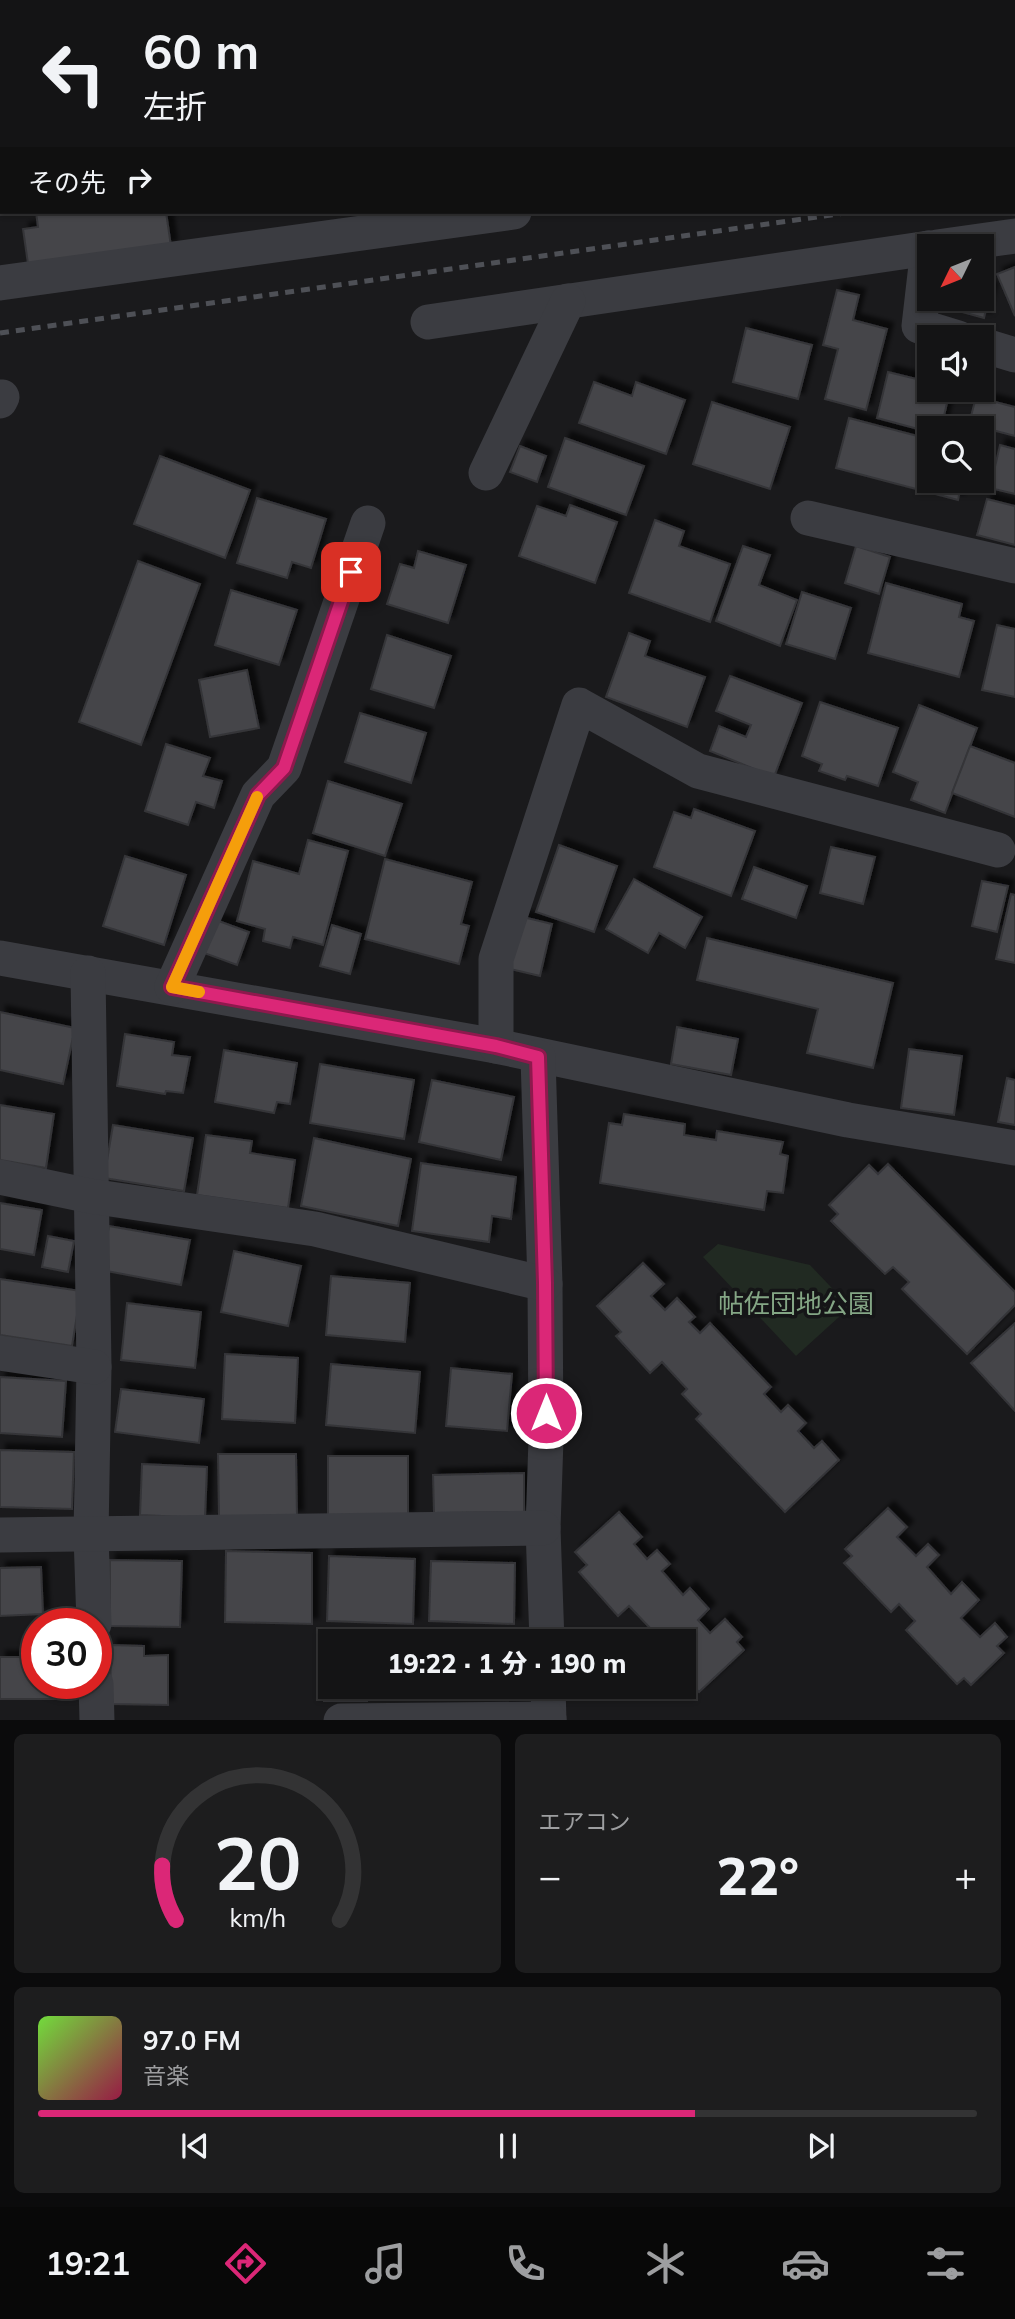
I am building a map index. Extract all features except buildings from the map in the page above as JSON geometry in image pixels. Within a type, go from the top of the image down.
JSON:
[{"type":"street","points":[[0,283],[402,220],[486,214]]},
{"type":"street","points":[[994,239],[1015,236]]},
{"type":"street","points":[[428,322],[917,250]]},
{"type":"street","points":[[486,473],[568,301]]},
{"type":"street","points":[[994,349],[1015,355]]},
{"type":"street","points":[[808,518],[1015,566]]},
{"type":"street","points":[[172,987],[258,795],[284,768],[368,523]]},
{"type":"street","points":[[496,1046],[496,959],[579,705],[698,771],[998,850]]},
{"type":"street","points":[[0,958],[496,1046],[538,1057],[848,1120],[1015,1148]]},
{"type":"street","points":[[88,972],[94,1367],[91,1535],[93,1608]]},
{"type":"street","points":[[538,1057],[545,1283],[544,1528],[547,1629]]},
{"type":"street","points":[[0,1177],[90,1195],[315,1228],[545,1283]]},
{"type":"street","points":[[0,1353],[94,1367]]},
{"type":"street","points":[[0,1535],[544,1528]]},
{"type":"street","points":[[96,1699],[97,1720]]},
{"type":"street","points":[[341,1720],[549,1709]]},
{"type":"green space","name":"帖佐団地公園","points":[[718,1244],[810,1265],[850,1307],[796,1356],[703,1257]]},
{"type":"railway","points":[[0,333],[838,214]]},
{"type":"slow traffic","points":[[199,992],[172,987],[257,797]]},
{"type":"route","points":[[351,572],[284,768],[258,795],[172,987],[496,1046],[538,1057],[546,1413]]}]
